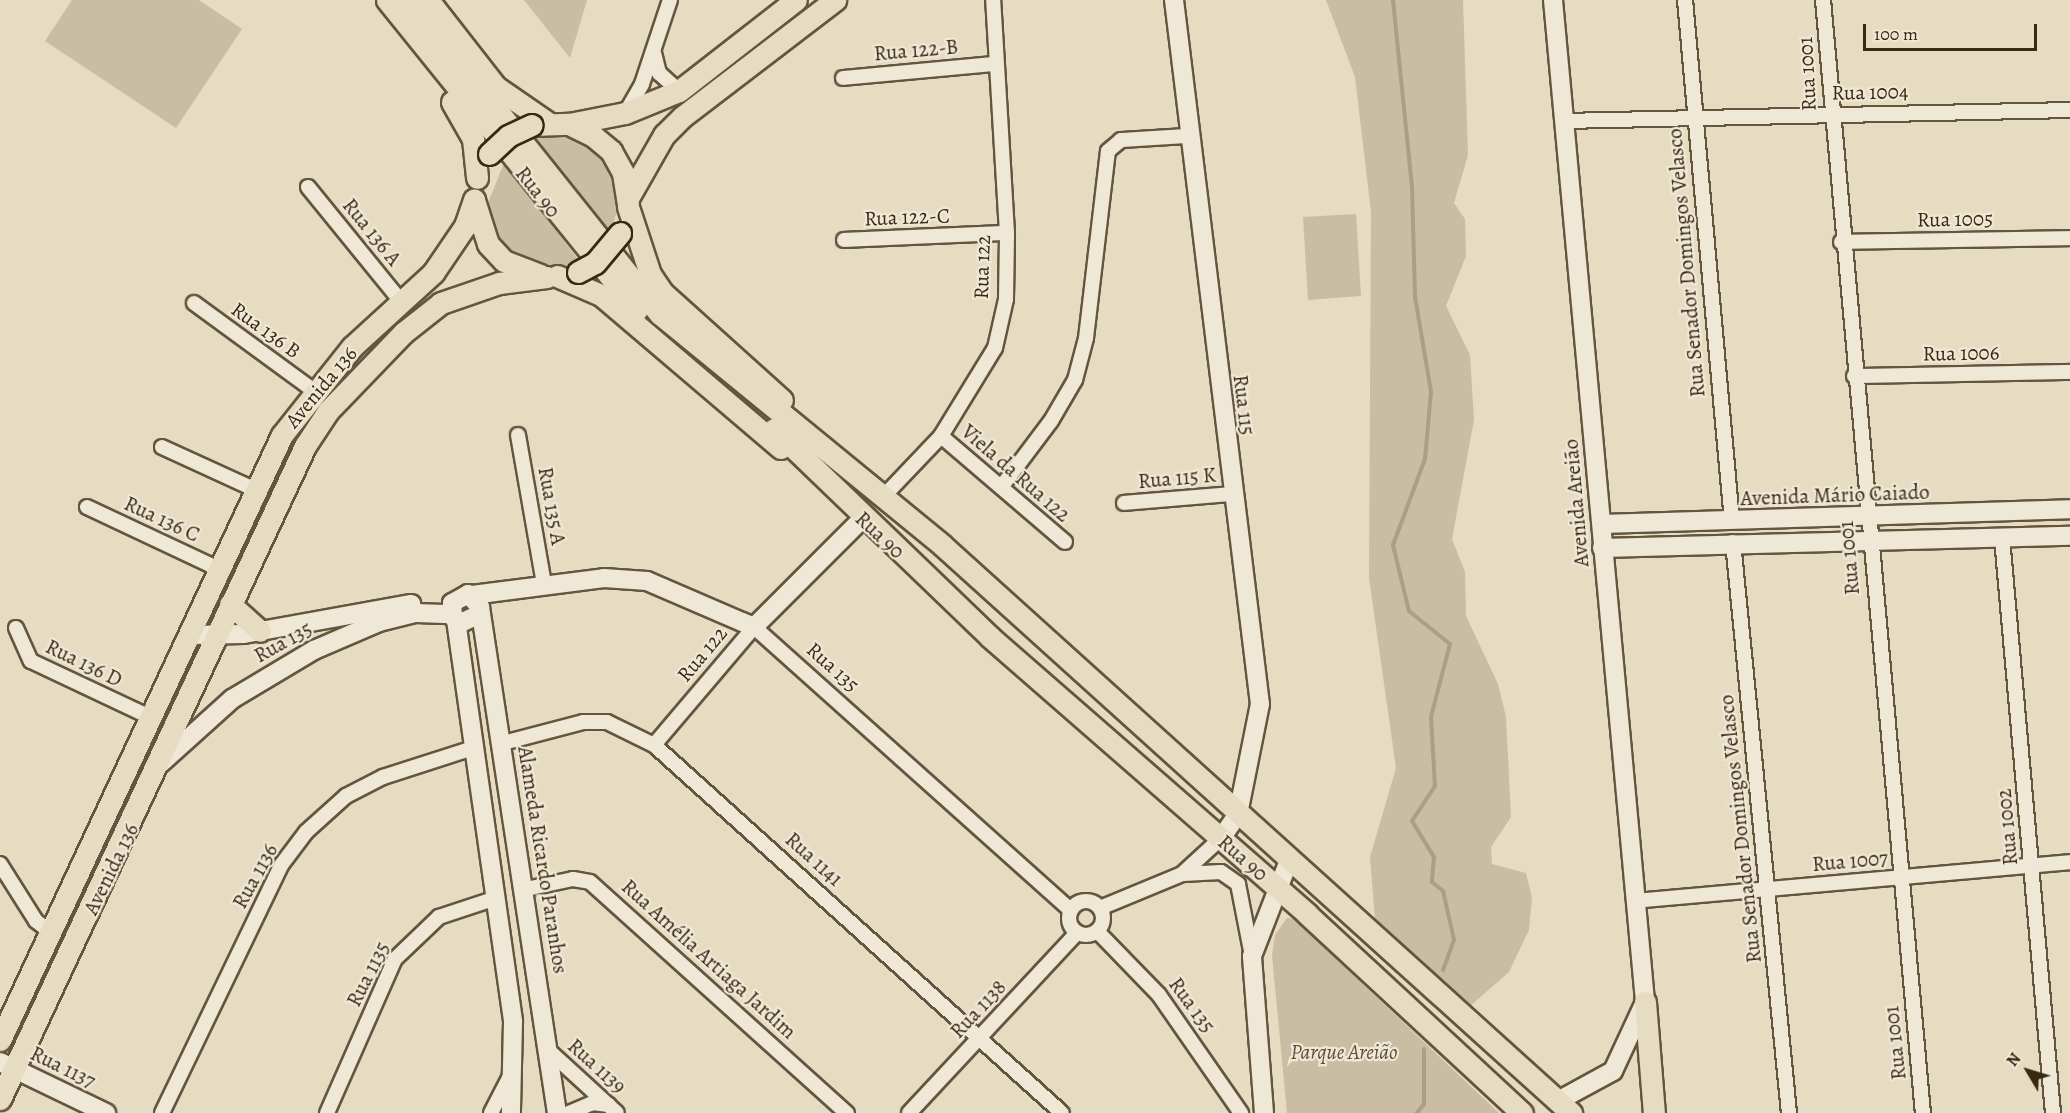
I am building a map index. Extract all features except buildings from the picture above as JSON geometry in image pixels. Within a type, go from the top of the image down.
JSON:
[{"type":"main road","points":[[373,0],[462,115],[472,138],[477,178],[474,200],[488,244],[504,261],[601,295],[856,512]]},
{"type":"main road","name":"Rua 90","points":[[387,0],[605,276],[651,324],[802,453],[856,512],[990,638],[1279,889],[1425,1021],[1522,1113]]},
{"type":"main road","name":"Rua 90","points":[[409,0],[639,293],[843,466],[883,497],[1290,858],[1564,1107]]},
{"type":"main road","points":[[428,0],[496,87],[539,123]]},
{"type":"main road","points":[[477,178],[489,154],[508,136],[539,123],[569,124],[625,113],[679,91],[796,0]]},
{"type":"main road","points":[[552,277],[578,272],[603,256],[620,233],[628,203],[664,135],[682,117],[835,0]]},
{"type":"main road","points":[[569,124],[611,151],[650,274],[663,293],[813,429],[843,466]]},
{"type":"main road","name":"Avenida 136","points":[[0,1040],[53,934],[282,435],[313,390],[403,304],[451,249],[474,200]]},
{"type":"main road","name":"Avenida 136","points":[[0,1099],[7,1066],[143,802],[230,604],[305,446],[363,372],[441,303],[489,285],[552,277]]},
{"type":"main road","points":[[230,604],[260,631]]},
{"type":"main road","points":[[143,802],[131,790],[169,702],[166,690]]},
{"type":"main road","points":[[1645,1002],[1654,1113]]},
{"type":"street","points":[[625,113],[654,53],[670,0]]},
{"type":"street","name":"Rua 122","points":[[883,497],[940,436],[995,348],[1006,299],[1007,233],[994,64],[993,0]]},
{"type":"street","name":"Rua 115","points":[[1174,0],[1187,136],[1260,704],[1238,814]]},
{"type":"street","name":"Avenida Areião","points":[[1553,0],[1645,1002]]},
{"type":"street","name":"Rua Senador Domingos Velasco","points":[[1684,0],[1732,521]]},
{"type":"street","name":"Rua 1001","points":[[1823,0],[1841,242],[1923,1113]]},
{"type":"street","points":[[654,53],[659,73],[679,91]]},
{"type":"street","name":"Rua 122-B","points":[[843,78],[994,64]]},
{"type":"street","name":"Rua 1004","points":[[1563,121],[1694,120],[1830,114],[2070,110]]},
{"type":"street","points":[[1002,486],[1052,421],[1075,380],[1086,338],[1105,160],[1121,140],[1187,136]]},
{"type":"street","name":"Rua 136 A","points":[[308,187],[403,304]]},
{"type":"street","name":"Rua 122-C","points":[[844,240],[1007,233]]},
{"type":"street","name":"Rua 1005","points":[[1841,242],[2070,238]]},
{"type":"street","name":"Rua 136 B","points":[[194,303],[313,390]]},
{"type":"street","name":"Rua 1006","points":[[1854,376],[2070,372]]},
{"type":"street","name":"Rua 135 A","points":[[518,435],[544,584]]},
{"type":"street","name":"Viela da Rua 122","points":[[940,436],[1002,486],[1065,542]]},
{"type":"street","points":[[162,447],[256,490]]},
{"type":"street","name":"Rua 115 K","points":[[1124,503],[1232,494]]},
{"type":"street","name":"Rua 136 C","points":[[87,507],[219,569]]},
{"type":"street","name":"Avenida Mário Caiado","points":[[1602,524],[1867,518],[2070,509]]},
{"type":"street","name":"Rua 122","points":[[654,745],[856,512]]},
{"type":"street","name":"Avenida Mário Caiado","points":[[1602,548],[1733,542],[2070,536]]},
{"type":"street","name":"Rua 1002","points":[[2002,538],[2053,1113]]},
{"type":"street","name":"Rua Senador Domingos Velasco","points":[[1733,542],[1789,1113]]},
{"type":"street","name":"Rua 135","points":[[216,636],[466,608],[511,592],[544,584],[604,578],[647,580],[754,627],[1071,910]]},
{"type":"street","points":[[466,608],[473,748],[492,899],[513,1022],[510,1076],[511,1113]]},
{"type":"street","name":"Rua 135","points":[[161,763],[232,699],[314,650],[388,620],[416,613],[466,608]]},
{"type":"street","name":"Alameda Ricardo Paranhos","points":[[466,608],[502,743],[526,889],[557,1113]]},
{"type":"street","name":"Rua 136 D","points":[[16,628],[31,661],[152,718]]},
{"type":"street","points":[[191,634],[216,636]]},
{"type":"street","name":"Rua 1141","points":[[502,743],[583,722],[607,722],[654,745],[981,1035],[1062,1113]]},
{"type":"street","name":"Rua 1136","points":[[162,1113],[282,864],[306,832],[346,796],[383,777],[473,748]]},
{"type":"street","points":[[1182,874],[1221,838],[1238,814]]},
{"type":"street","points":[[1251,956],[1290,858]]},
{"type":"street","name":"Rua 1007","points":[[1634,901],[2070,862]]},
{"type":"street","points":[[0,864],[36,921],[53,934]]},
{"type":"street","points":[[1100,908],[1103,920],[1098,931],[1077,933],[1070,924],[1071,910],[1083,901],[1100,908],[1182,874],[1221,872],[1243,895],[1251,956],[1264,1113]]},
{"type":"street","name":"Rua Amélia Artiaga Jardim","points":[[526,889],[573,879],[590,882],[847,1113]]},
{"type":"street","name":"Rua 1135","points":[[327,1113],[395,959],[439,917],[492,899]]},
{"type":"street","name":"Rua 135","points":[[1098,931],[1159,995],[1241,1113]]},
{"type":"street","name":"Rua 1138","points":[[909,1113],[1077,933]]},
{"type":"street","points":[[1564,1107],[1613,1071],[1645,1002]]},
{"type":"street","name":"Rua 1139","points":[[548,1050],[613,1109]]},
{"type":"street","name":"Rua 1137","points":[[7,1066],[106,1113]]},
{"type":"street","points":[[492,1113],[510,1076]]},
{"type":"street","points":[[569,1113],[592,1103],[613,1109]]},
{"type":"green space","points":[[72,0],[199,0],[242,29],[176,128],[45,41]]},
{"type":"green space","points":[[524,0],[587,0],[570,58]]},
{"type":"green space","points":[[1326,0],[1463,0],[1468,155],[1454,203],[1465,219],[1466,256],[1446,306],[1470,355],[1474,420],[1452,539],[1465,572],[1466,616],[1498,684],[1506,717],[1511,817],[1491,847],[1492,864],[1526,873],[1532,898],[1529,930],[1509,972],[1470,1006],[1375,919],[1370,857],[1396,768],[1369,578],[1371,212],[1355,77]]},
{"type":"green space","points":[[548,132],[571,132],[611,163],[621,197],[609,238],[533,137]]},
{"type":"green space","points":[[504,163],[580,262],[562,267],[539,264],[516,255],[498,237],[488,203]]},
{"type":"green space","points":[[1356,214],[1361,296],[1308,300],[1303,217]]},
{"type":"green space","name":"Parque Areião","points":[[1287,918],[1294,919],[1499,1113],[1287,1113],[1272,955],[1275,935]]},
{"type":"waterway","points":[[1393,0],[1412,187],[1415,297],[1431,392],[1425,459],[1393,545],[1409,611],[1450,644],[1431,717],[1435,786],[1412,821],[1434,857],[1432,882],[1443,891],[1454,940],[1443,970]]},
{"type":"waterway","points":[[1417,1113],[1424,1104],[1424,1049]]}]
